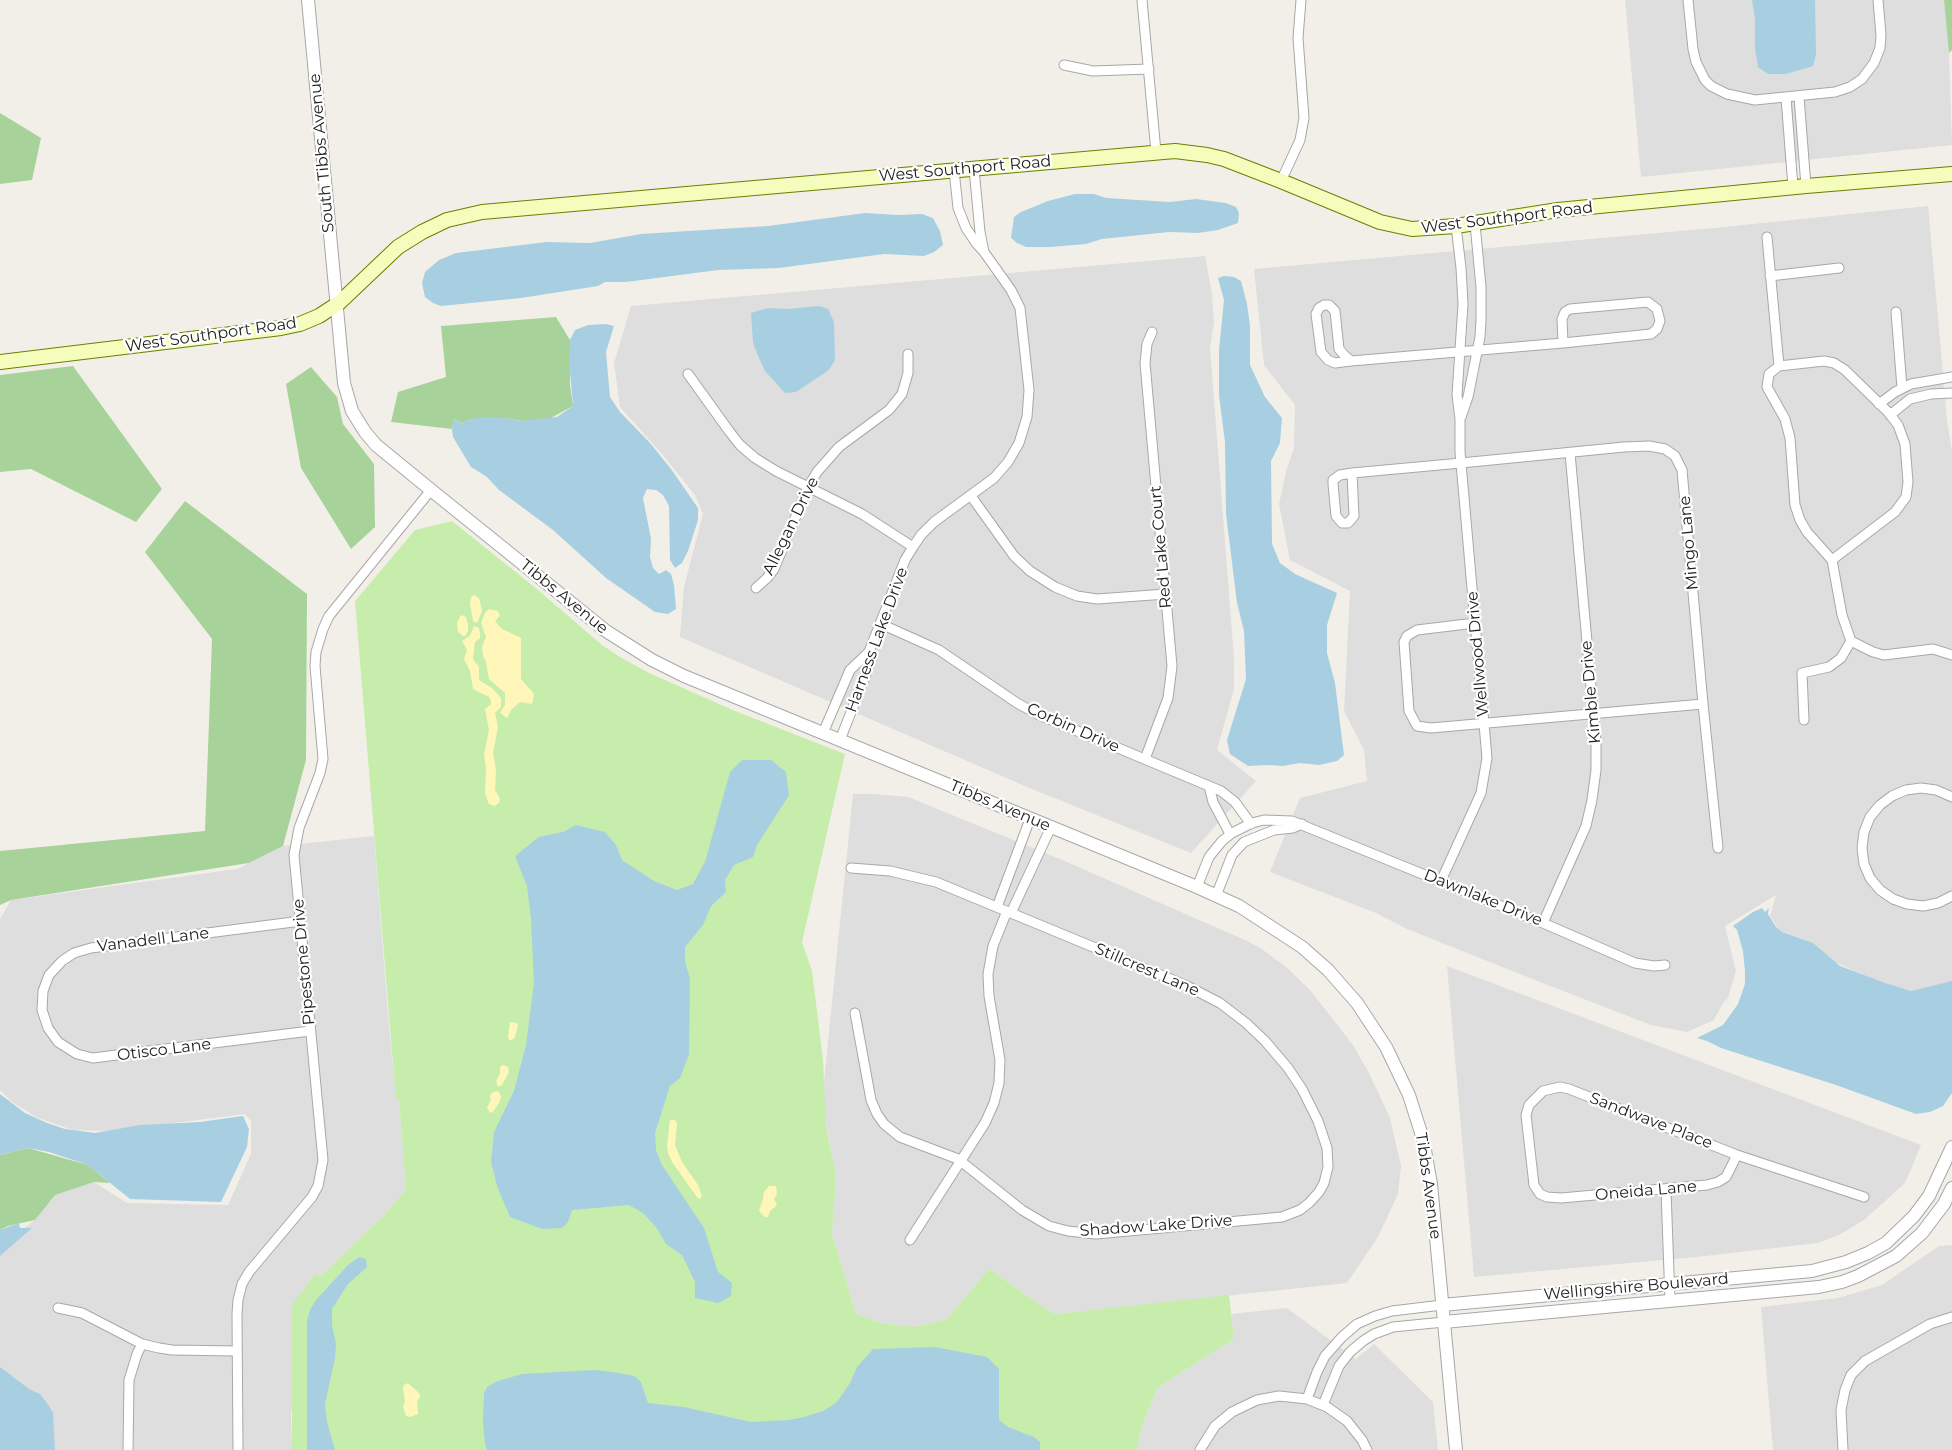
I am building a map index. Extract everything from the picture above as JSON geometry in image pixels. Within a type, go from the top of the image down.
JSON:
[{"type":"main road","name":"West Southport Road","points":[[0,363],[281,328],[306,321],[336,305],[402,245],[422,232],[440,223],[474,213],[1175,151],[1207,155],[1281,181],[1380,222],[1412,229],[1475,224],[1558,210],[1952,174]]},
{"type":"street","name":"South Tibbs Avenue","points":[[308,0],[336,305]]},
{"type":"street","points":[[1142,0],[1156,152]]},
{"type":"street","points":[[1281,181],[1300,140],[1304,118],[1298,38],[1301,0]]},
{"type":"street","points":[[1688,0],[1693,49],[1696,62],[1705,80],[1727,94],[1750,100],[1835,92],[1862,79],[1877,56],[1881,42],[1878,0]]},
{"type":"street","points":[[1064,65],[1092,71],[1149,69]]},
{"type":"street","points":[[1799,97],[1799,187]]},
{"type":"street","points":[[1786,98],[1799,187]]},
{"type":"street","points":[[974,169],[984,252]]},
{"type":"street","name":"Harness Lake Drive","points":[[840,740],[866,674],[869,652],[912,547],[934,522],[994,478],[1011,457],[1025,428],[1029,401],[1020,308],[1013,293],[969,233],[961,217],[954,170]]},
{"type":"street","name":"Wellwood Drive","points":[[1460,419],[1468,397],[1478,351],[1482,306],[1475,224]]},
{"type":"street","name":"Wellwood Drive","points":[[1442,881],[1481,793],[1486,758],[1457,395],[1463,293],[1455,226]]},
{"type":"street","points":[[1767,237],[1779,366]]},
{"type":"street","points":[[1770,276],[1839,268]]},
{"type":"street","points":[[1351,361],[1339,349],[1334,309],[1326,305],[1318,308],[1316,314],[1321,352],[1328,360],[1335,363],[1478,351],[1563,343],[1651,334],[1659,325],[1659,311],[1648,302],[1571,308],[1565,312],[1562,319],[1563,343]]},
{"type":"street","name":"Tibbs Avenue","points":[[336,305],[344,387],[353,414],[369,438],[606,631],[634,650],[684,676],[1197,887],[1239,906],[1311,954],[1353,998],[1386,1047],[1409,1095],[1423,1139],[1430,1176],[1456,1450]]},
{"type":"street","points":[[1896,312],[1902,388]]},
{"type":"street","name":"Red Lake Court","points":[[1145,759],[1166,704],[1171,683],[1172,660],[1145,363],[1147,344],[1152,332]]},
{"type":"street","name":"Allegan Drive","points":[[756,588],[774,569],[808,487],[817,472],[836,450],[895,404],[906,385],[908,354]]},
{"type":"street","points":[[1832,560],[1895,512],[1906,497],[1908,482],[1905,444],[1898,425],[1845,369],[1824,361],[1779,366],[1769,374],[1767,387],[1785,419],[1790,438],[1795,505],[1807,532],[1832,560],[1842,615],[1851,641],[1884,655],[1933,649],[1952,655]]},
{"type":"street","points":[[688,374],[726,428],[744,449],[764,465],[861,514],[912,547]]},
{"type":"street","points":[[1879,404],[1911,384],[1952,377]]},
{"type":"street","points":[[1890,415],[1910,399],[1931,394],[1952,393]]},
{"type":"street","name":"Mingo Lane","points":[[1352,473],[1624,447],[1665,448],[1675,456],[1682,470],[1718,848]]},
{"type":"street","name":"Kimble Drive","points":[[1543,923],[1579,843],[1590,809],[1596,760],[1570,453]]},
{"type":"street","points":[[1352,473],[1354,516],[1348,523],[1342,523],[1336,516],[1333,480],[1337,476],[1352,473]]},
{"type":"street","name":"Pipestone Drive","points":[[238,1450],[237,1314],[242,1284],[257,1262],[305,1207],[318,1186],[323,1161],[294,855],[299,828],[323,759],[315,666],[318,642],[329,616],[431,490]]},
{"type":"street","points":[[971,496],[1014,556],[1030,571],[1055,587],[1077,596],[1097,599],[1166,594]]},
{"type":"street","points":[[1475,623],[1417,630],[1407,636],[1404,642],[1409,711],[1417,726],[1431,728],[1703,704]]},
{"type":"street","name":"Corbin Drive","points":[[880,624],[939,650],[1038,715],[1221,791],[1233,800],[1247,825]]},
{"type":"street","points":[[1804,720],[1802,673],[1829,667],[1841,658],[1851,641]]},
{"type":"street","points":[[823,733],[850,670],[869,652]]},
{"type":"street","points":[[1209,786],[1213,802],[1230,834]]},
{"type":"street","points":[[1951,795],[1921,788],[1906,790],[1892,796],[1870,817],[1864,832],[1862,848],[1864,864],[1870,878],[1880,890],[1893,899],[1923,906],[1952,897]]},
{"type":"street","points":[[997,907],[1030,819]]},
{"type":"street","name":"Dawnlake Drive","points":[[1197,887],[1209,857],[1230,834],[1247,825],[1277,819],[1292,820],[1635,963],[1665,965]]},
{"type":"street","points":[[1216,896],[1232,855],[1244,842],[1274,830],[1293,828],[1302,824]]},
{"type":"street","points":[[1247,825],[1250,839]]},
{"type":"street","points":[[910,1240],[987,1119],[994,1103],[999,1083],[999,1051],[989,996],[988,974],[993,946],[1051,827]]},
{"type":"street","name":"Stillcrest Lane","points":[[851,868],[890,871],[921,877],[1197,990],[1235,1014],[1258,1034],[1294,1076],[1314,1112],[1328,1148],[1328,1167],[1324,1183],[1317,1195]]},
{"type":"street","name":"Vanadell Lane","points":[[42,1010],[43,991],[49,975],[62,961],[74,953],[91,948],[301,921]]},
{"type":"street","name":"Otisco Lane","points":[[42,1010],[48,1028],[58,1042],[77,1054],[93,1058],[310,1031]]},
{"type":"street","name":"Shadow Lake Drive","points":[[855,1013],[869,1094],[874,1109],[889,1129],[900,1137],[951,1155],[1031,1217],[1062,1230],[1086,1234],[1282,1217],[1300,1210],[1317,1195]]},
{"type":"street","name":"Sandwave Place","points":[[1540,1194],[1534,1185],[1532,1176],[1526,1115],[1535,1097],[1550,1088],[1569,1089],[1737,1155],[1864,1197]]},
{"type":"street","name":"Wellingshire Boulevard","points":[[1307,1399],[1323,1360],[1335,1344],[1358,1324],[1392,1311],[1812,1271],[1868,1253],[1886,1243],[1914,1216],[1929,1196],[1952,1147]]},
{"type":"street","name":"Oneida Lane","points":[[1540,1194],[1561,1198],[1666,1190],[1718,1182],[1726,1177],[1737,1155]]},
{"type":"street","name":"Wellingshire Boulevard","points":[[1323,1405],[1332,1379],[1350,1352],[1367,1338],[1393,1327],[1819,1287],[1842,1282],[1896,1256],[1922,1233],[1944,1204],[1952,1188]]},
{"type":"street","points":[[1666,1190],[1670,1301]]},
{"type":"street","points":[[58,1308],[82,1313],[142,1344],[172,1350],[237,1351]]},
{"type":"street","points":[[1843,1450],[1841,1410],[1851,1375],[1865,1361],[1930,1324],[1952,1317]]},
{"type":"street","points":[[128,1450],[129,1380],[136,1354],[142,1344]]},
{"type":"street","points":[[1200,1450],[1215,1426],[1232,1412],[1257,1400],[1279,1396],[1307,1399],[1323,1405],[1347,1421],[1367,1450]]},
{"type":"shaded area","points":[[1625,0],[1944,0],[1949,53],[1952,145],[1641,177]]},
{"type":"shaded area","points":[[1928,206],[1947,420],[1952,452],[1952,984],[1913,991],[1894,989],[1835,962],[1802,939],[1780,931],[1770,916],[1776,895],[1725,926],[1736,971],[1728,998],[1714,1020],[1687,1032],[1651,1025],[1407,929],[1376,913],[1270,872],[1300,798],[1367,781],[1364,750],[1344,711],[1350,591],[1290,560],[1279,504],[1294,448],[1295,405],[1264,365],[1254,269],[1714,228]]},
{"type":"shaded area","points":[[1205,256],[1212,294],[1214,322],[1210,348],[1234,658],[1234,689],[1217,750],[1256,781],[1191,853],[1032,789],[680,637],[684,587],[703,514],[695,495],[620,407],[614,363],[631,306]]},
{"type":"shaded area","points":[[853,794],[908,797],[1060,859],[1245,940],[1262,949],[1286,967],[1310,990],[1353,1045],[1368,1071],[1390,1118],[1401,1166],[1398,1194],[1378,1237],[1347,1283],[1054,1314],[989,1269],[947,1319],[913,1327],[881,1323],[856,1314],[832,1234],[836,1176],[822,1101]]},
{"type":"shaded area","points":[[374,836],[388,1014],[396,1099],[399,1100],[406,1189],[385,1214],[321,1276],[317,1273],[291,1413],[292,1450],[54,1450],[0,1376],[0,1247],[35,1220],[54,1195],[94,1182],[127,1203],[228,1205],[251,1154],[251,1121],[245,1114],[111,1131],[73,1130],[38,1118],[12,1102],[0,1090],[0,919],[11,900],[237,869],[283,846]]},
{"type":"shaded area","points":[[1447,966],[1921,1145],[1910,1172],[1904,1184],[1864,1220],[1839,1235],[1818,1243],[1696,1257],[1474,1277]]},
{"type":"shaded area","points":[[1952,1245],[1952,1450],[1773,1450],[1761,1307],[1838,1298],[1882,1285],[1939,1246]]},
{"type":"shaded area","points":[[1287,1308],[1356,1359],[1374,1344],[1433,1402],[1438,1450],[1136,1450],[1157,1388],[1234,1339],[1231,1314]]},
{"type":"green space","points":[[1944,0],[1952,0],[1952,50],[1949,53]]},
{"type":"green space","points":[[0,113],[41,138],[32,180],[0,184]]},
{"type":"green space","points":[[556,317],[570,340],[570,385],[573,406],[549,419],[522,421],[504,418],[471,419],[462,423],[454,419],[452,429],[391,422],[398,392],[446,377],[441,326]]},
{"type":"green space","points":[[73,366],[162,489],[136,522],[31,469],[0,472],[0,375]]},
{"type":"green space","points":[[311,367],[337,397],[343,424],[374,464],[375,527],[351,549],[301,468],[286,384]]},
{"type":"green space","points":[[185,501],[307,594],[306,760],[283,846],[249,863],[11,900],[0,905],[0,851],[205,831],[212,639],[145,552]]},
{"type":"green space","points":[[452,521],[602,645],[620,657],[649,673],[735,711],[845,754],[802,942],[812,971],[823,1060],[826,1125],[836,1176],[832,1234],[856,1314],[881,1323],[913,1327],[947,1319],[989,1269],[1054,1314],[1229,1295],[1234,1339],[1157,1388],[1136,1450],[292,1450],[292,1305],[316,1273],[321,1276],[385,1214],[406,1189],[399,1100],[396,1100],[355,601],[415,530]]},
{"type":"green space","points":[[28,1148],[88,1165],[110,1183],[94,1182],[55,1195],[35,1220],[0,1230],[0,1155]]},
{"type":"sand","points":[[474,595],[479,598],[482,611],[477,623],[473,621],[470,604],[471,597]]},
{"type":"sand","points":[[489,609],[498,611],[500,616],[495,621],[502,629],[521,638],[521,679],[534,694],[532,704],[520,702],[511,710],[507,718],[500,713],[505,705],[505,693],[489,679],[483,656],[482,647],[486,637],[481,623]]},
{"type":"sand","points":[[461,615],[466,617],[468,625],[465,636],[458,632],[457,623]]},
{"type":"sand","points":[[474,626],[479,628],[480,634],[480,638],[475,642],[473,659],[479,667],[479,680],[492,688],[501,698],[501,707],[495,713],[498,727],[493,753],[496,770],[495,790],[500,799],[495,806],[489,804],[485,793],[484,754],[489,730],[485,709],[491,701],[489,697],[473,689],[470,671],[464,659],[467,650],[462,641],[470,636]]},
{"type":"sand","points":[[510,1022],[518,1025],[512,1040],[509,1040],[508,1036]]},
{"type":"sand","points":[[503,1065],[508,1067],[509,1072],[502,1085],[498,1087],[496,1081],[500,1074],[500,1067]]},
{"type":"sand","points":[[498,1091],[501,1096],[500,1101],[490,1113],[487,1107],[491,1100],[490,1096],[493,1092]]},
{"type":"sand","points":[[670,1120],[675,1120],[677,1124],[675,1145],[682,1162],[698,1185],[702,1196],[700,1199],[672,1162],[668,1153]]},
{"type":"sand","points":[[769,1186],[776,1186],[777,1194],[774,1199],[777,1205],[770,1211],[768,1217],[765,1217],[759,1211],[764,1192]]},
{"type":"sand","points":[[408,1383],[420,1394],[417,1401],[418,1414],[410,1417],[406,1416],[403,1407],[405,1402],[403,1388]]},
{"type":"water","points":[[1752,0],[1815,0],[1816,54],[1813,66],[1786,74],[1768,74],[1758,67]]},
{"type":"water","points":[[1075,194],[1170,202],[1196,199],[1226,203],[1236,207],[1239,213],[1238,223],[1218,230],[1198,233],[1169,232],[1050,247],[1026,247],[1011,238],[1014,217],[1021,212],[1048,201]]},
{"type":"water","points":[[865,213],[922,214],[933,218],[940,231],[943,245],[924,256],[884,254],[779,268],[718,270],[626,282],[605,282],[598,286],[521,298],[441,306],[425,297],[422,283],[425,272],[439,260],[456,253],[547,242],[590,243],[641,234],[768,226]]},
{"type":"water","points":[[1234,277],[1241,281],[1250,326],[1250,365],[1265,397],[1282,418],[1280,443],[1271,461],[1272,544],[1280,563],[1295,574],[1337,593],[1327,625],[1327,653],[1335,683],[1344,755],[1337,761],[1319,765],[1300,763],[1283,766],[1248,766],[1230,754],[1227,740],[1246,679],[1244,631],[1237,603],[1226,514],[1225,442],[1219,395],[1219,350],[1224,300],[1218,278]]},
{"type":"water","points":[[819,306],[828,309],[834,322],[835,360],[829,370],[796,392],[785,393],[765,371],[759,358],[753,343],[751,313],[768,308]]},
{"type":"water","points":[[588,325],[614,326],[606,352],[610,397],[620,412],[671,469],[698,508],[698,520],[688,551],[682,563],[675,568],[670,560],[669,506],[663,495],[656,490],[647,489],[643,498],[651,539],[650,557],[653,568],[659,574],[666,570],[671,574],[674,585],[676,609],[668,614],[655,612],[606,578],[553,530],[499,490],[487,477],[471,467],[453,437],[454,419],[462,423],[486,417],[522,421],[557,417],[573,406],[569,360],[570,340],[575,330]]},
{"type":"water","points":[[742,760],[771,760],[786,772],[789,795],[757,845],[753,857],[734,865],[725,880],[726,892],[711,906],[703,925],[685,947],[685,961],[690,979],[689,1054],[680,1078],[670,1086],[655,1133],[656,1150],[662,1165],[704,1228],[718,1272],[732,1283],[731,1296],[718,1303],[695,1298],[695,1282],[682,1255],[666,1244],[656,1227],[643,1213],[629,1205],[572,1210],[568,1222],[562,1228],[542,1229],[510,1217],[498,1189],[491,1162],[494,1132],[514,1091],[526,1045],[534,983],[527,886],[515,856],[539,837],[563,832],[576,825],[605,832],[616,845],[622,860],[654,881],[677,890],[693,884],[705,862],[730,772]]},
{"type":"water","points":[[1762,908],[1765,912],[1769,908],[1768,914],[1782,932],[1813,943],[1840,966],[1911,991],[1952,981],[1952,1093],[1943,1106],[1930,1112],[1916,1114],[1697,1038],[1723,1025],[1738,1004],[1745,984],[1745,971],[1743,951],[1737,930],[1733,926]]},
{"type":"water","points":[[0,1094],[25,1113],[47,1123],[65,1129],[95,1133],[140,1125],[200,1122],[243,1116],[249,1129],[247,1147],[221,1202],[130,1199],[88,1165],[49,1152],[28,1148],[0,1155]]},
{"type":"water","points":[[19,1223],[20,1228],[32,1228],[0,1256],[0,1230]]},
{"type":"water","points":[[359,1257],[366,1259],[367,1267],[348,1284],[332,1309],[332,1325],[336,1344],[335,1358],[325,1404],[327,1422],[335,1450],[307,1450],[307,1321],[316,1300],[348,1265]]},
{"type":"water","points":[[935,1347],[987,1357],[999,1369],[999,1420],[1008,1427],[1034,1437],[1040,1442],[1040,1450],[487,1450],[485,1444],[484,1393],[488,1386],[498,1381],[522,1374],[594,1370],[613,1372],[634,1376],[641,1382],[648,1403],[684,1407],[751,1422],[788,1420],[823,1411],[837,1402],[850,1383],[857,1367],[873,1349]]},
{"type":"water","points":[[0,1367],[29,1389],[40,1394],[49,1406],[53,1413],[55,1450],[0,1450]]}]
